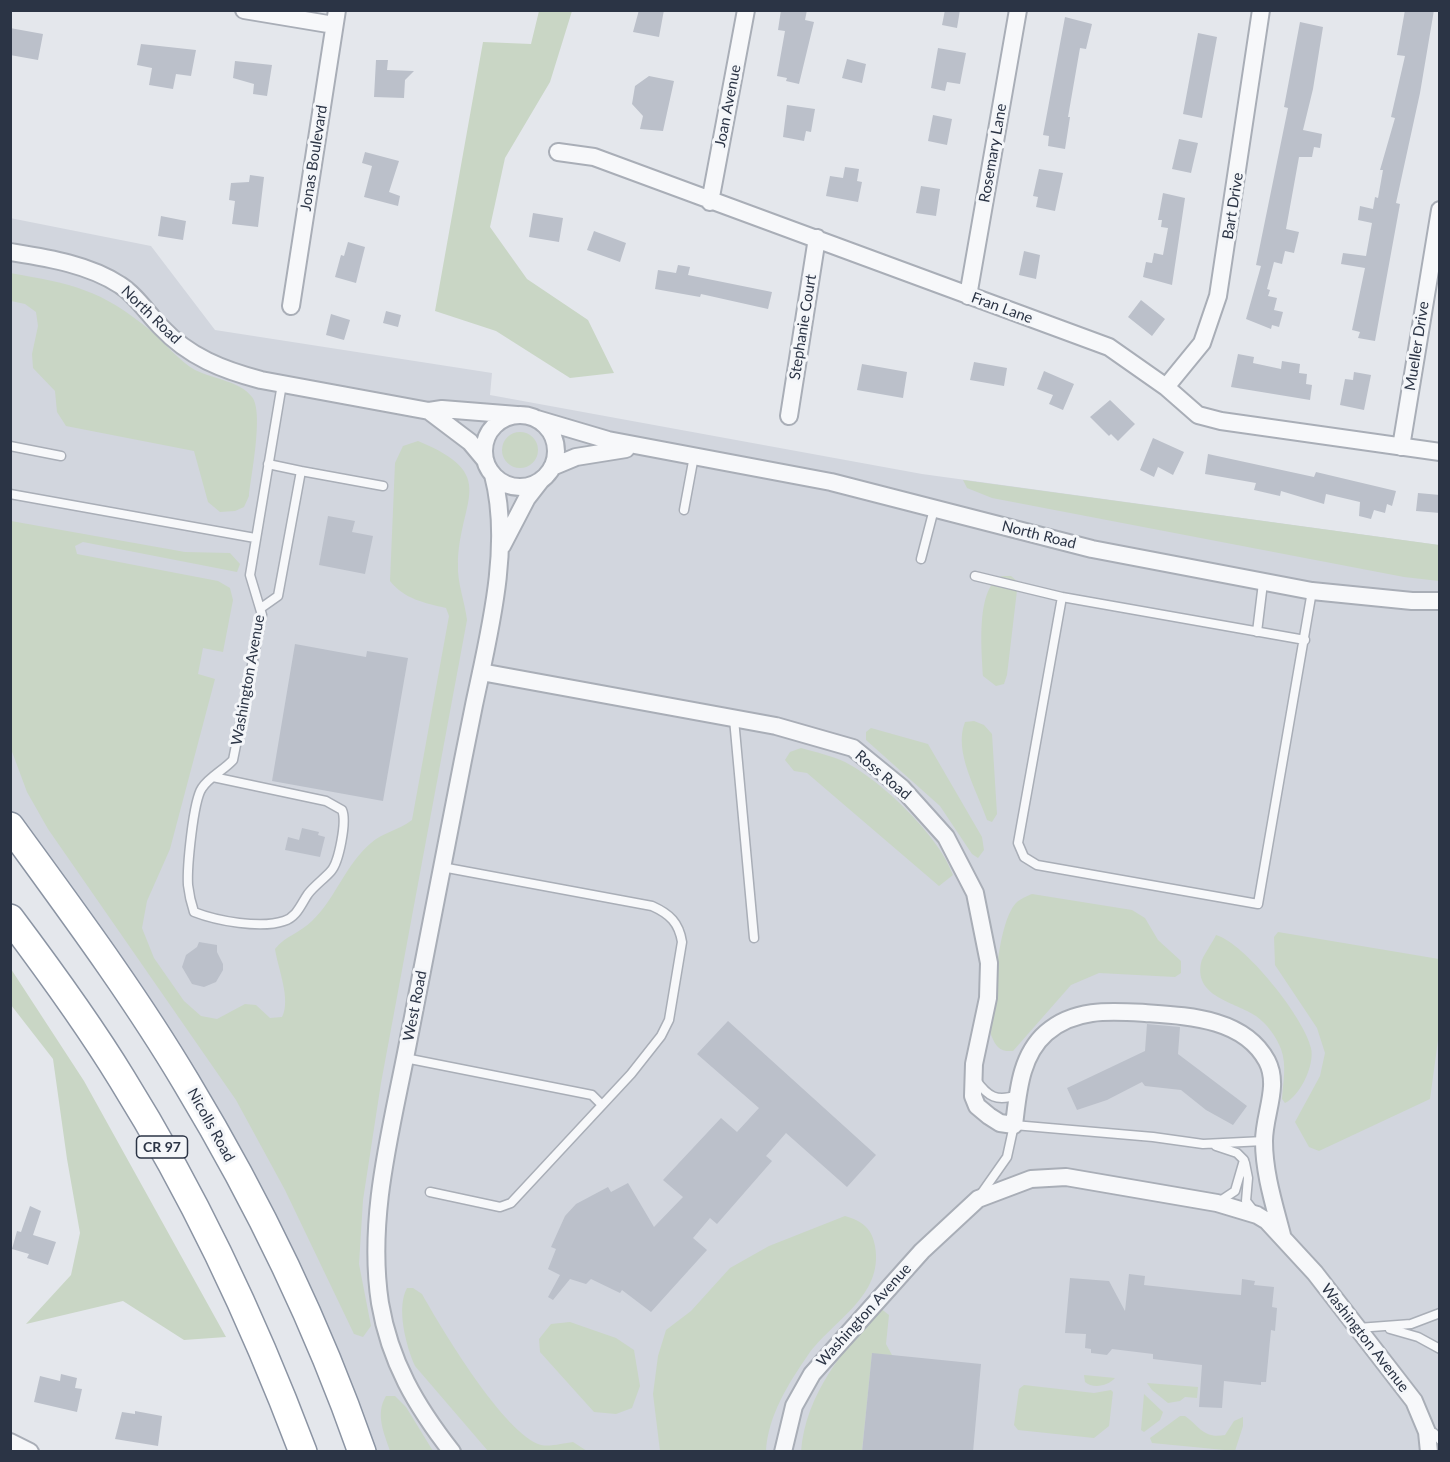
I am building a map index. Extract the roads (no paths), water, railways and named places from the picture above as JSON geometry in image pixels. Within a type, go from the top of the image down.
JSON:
[{"type":"highway","name":"Nicolls Road","points":[[10,826],[110,965],[186,1081],[273,1242],[307,1316],[362,1452]]},
{"type":"highway","name":"CR 97","points":[[10,918],[122,1078],[183,1184],[238,1295],[303,1452]]},
{"type":"highway","points":[[307,1316],[361,1410],[377,1452]]},
{"type":"street","points":[[244,10],[336,18]]},
{"type":"street","name":"Joan Avenue","points":[[710,202],[746,10]]},
{"type":"street","name":"Rosemary Lane","points":[[968,296],[1018,10]]},
{"type":"street","name":"Bart Drive","points":[[1166,387],[1202,343],[1218,296],[1243,142],[1261,10]]},
{"type":"street","name":"Jonas Boulevard","points":[[291,306],[336,18]]},
{"type":"street","name":"Fran Lane","points":[[558,152],[594,157],[710,202],[817,238],[1109,347],[1166,387],[1197,415],[1221,421],[1440,452]]},
{"type":"street","name":"Mueller Drive","points":[[1401,447],[1440,210]]},
{"type":"street","name":"Stephanie Court","points":[[789,416],[817,238]]},
{"type":"street","name":"North Road","points":[[10,252],[51,259],[82,268],[120,285],[163,329],[208,363],[261,380],[429,411],[442,409],[517,415]]},
{"type":"street","name":"North Road","points":[[429,411],[470,442],[485,460]]},
{"type":"street","points":[[517,415],[537,418],[553,436],[556,448],[552,467],[541,480],[530,485],[518,487],[506,484],[494,475],[485,460],[485,441],[489,431],[504,418],[517,415]]},
{"type":"street","name":"North Road","points":[[537,418],[584,435],[831,482],[1092,549],[1312,591],[1412,602],[1440,601]]},
{"type":"street","name":"North Road","points":[[552,467],[592,453],[642,447]]},
{"type":"street","name":"West Road","points":[[452,1452],[423,1416],[405,1386],[381,1306],[376,1225],[405,1058],[481,672],[502,547],[500,505],[494,475]]},
{"type":"street","name":"West Road","points":[[502,547],[527,498],[541,480]]},
{"type":"street","name":"Ross Road","points":[[481,672],[776,726],[853,748],[902,788],[946,837],[975,893],[989,963],[988,998],[974,1077],[973,1096],[977,1106],[989,1116],[1000,1123],[1014,1125]]},
{"type":"street","name":"Washington Avenue","points":[[1014,1125],[1025,1063],[1032,1049],[1045,1034],[1063,1020],[1091,1012],[1188,1016],[1220,1024],[1256,1045],[1268,1062],[1273,1086],[1264,1141],[1270,1194],[1282,1235]]},
{"type":"street","name":"Washington Avenue","points":[[783,1452],[794,1406],[812,1374],[922,1251],[978,1199],[1031,1179],[1066,1177],[1217,1203],[1257,1215],[1282,1235],[1414,1401],[1433,1436],[1429,1452]]},
{"type":"street","points":[[10,1442],[30,1452]]},
{"type":"lane","name":"Washington Avenue","points":[[213,777],[335,804],[344,814],[339,852],[333,869],[309,893],[296,913],[281,922],[220,920],[194,912],[188,884],[189,857],[201,789],[213,777],[233,760],[237,749],[262,615],[250,581],[255,538],[282,384]]},
{"type":"lane","points":[[10,446],[62,456]]},
{"type":"lane","points":[[684,510],[694,456]]},
{"type":"lane","points":[[268,464],[383,486]]},
{"type":"lane","points":[[261,608],[278,596],[301,471]]},
{"type":"lane","points":[[10,494],[255,538]]},
{"type":"lane","points":[[921,559],[934,509]]},
{"type":"lane","points":[[975,576],[1062,597],[1305,640]]},
{"type":"lane","points":[[1257,632],[1263,583]]},
{"type":"lane","points":[[1062,597],[1018,843],[1020,850],[1037,865],[1258,904],[1312,591]]},
{"type":"lane","points":[[734,719],[754,938]]},
{"type":"lane","points":[[430,1192],[500,1207],[511,1203],[652,1048],[669,1020],[682,942],[680,930],[674,920],[652,906],[442,867]]},
{"type":"lane","points":[[405,1058],[592,1095],[602,1105]]},
{"type":"lane","points":[[974,1077],[987,1095],[998,1099],[1018,1095]]},
{"type":"lane","name":"Washington Avenue","points":[[978,1199],[1007,1157],[1014,1125]]},
{"type":"lane","points":[[1014,1125],[1212,1144],[1264,1141]]},
{"type":"lane","points":[[1212,1144],[1237,1154],[1244,1160],[1248,1178],[1246,1201],[1257,1215]]},
{"type":"lane","points":[[1217,1203],[1235,1191],[1244,1160]]},
{"type":"lane","points":[[1358,1328],[1388,1328],[1411,1324],[1440,1313]]},
{"type":"lane","points":[[1388,1328],[1418,1337],[1440,1349]]}]
